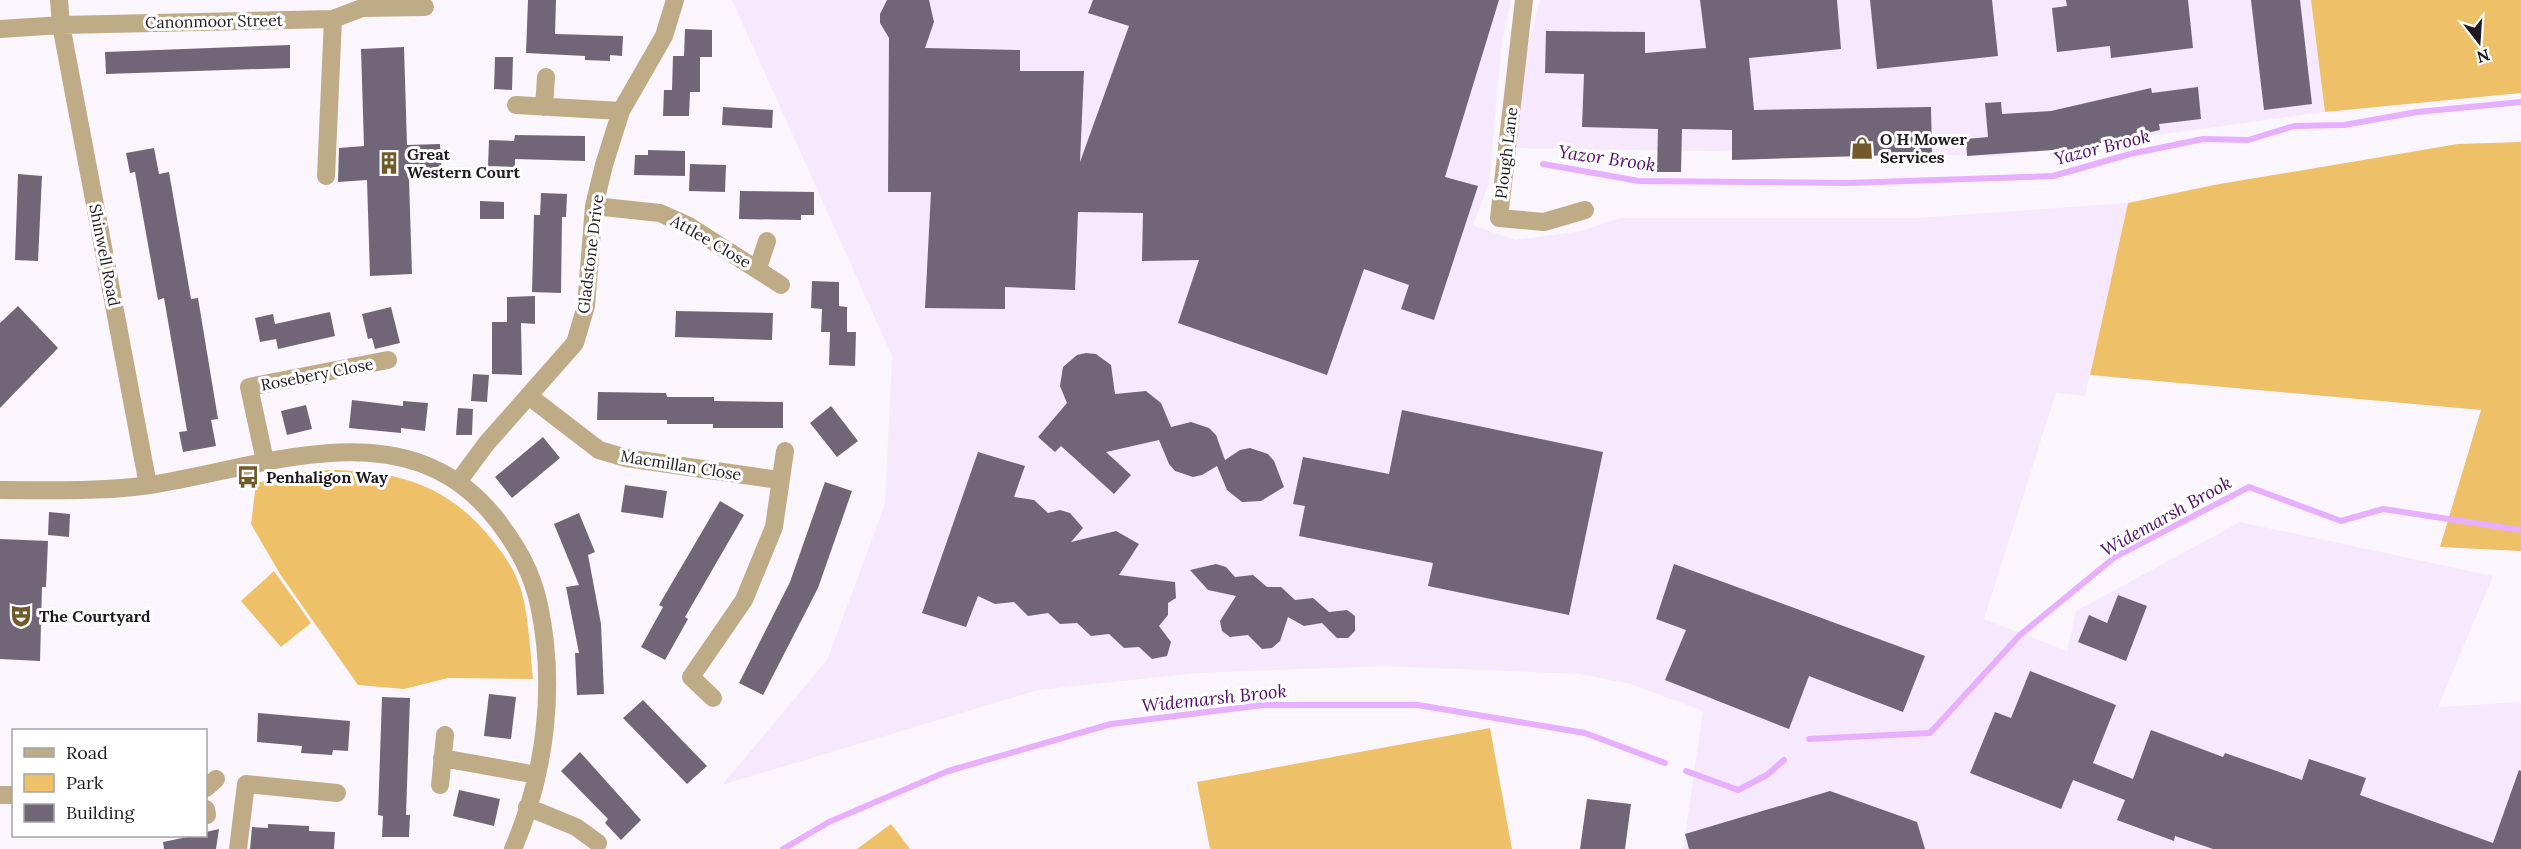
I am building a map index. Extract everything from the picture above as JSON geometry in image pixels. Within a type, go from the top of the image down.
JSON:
[{"type":"street","name":"Shinwell Road","points":[[59,0],[61,25],[148,485]]},
{"type":"street","name":"Gladstone Drive","points":[[458,482],[486,444],[530,397],[575,343],[586,306],[594,206],[621,111],[664,36],[675,0]]},
{"type":"street","name":"Plough Lane","points":[[1524,0],[1499,218],[1544,222],[1584,210]]},
{"type":"street","name":"Canonmoor Street","points":[[0,29],[61,25],[333,19],[362,4],[425,7]]},
{"type":"street","points":[[326,176],[333,19]]},
{"type":"street","points":[[544,107],[546,77]]},
{"type":"street","points":[[516,105],[621,111]]},
{"type":"street","name":"Attlee Close","points":[[594,206],[660,213],[690,226],[781,285]]},
{"type":"street","name":"Attlee Close","points":[[758,268],[767,242]]},
{"type":"street","name":"Rosebery Close","points":[[265,461],[249,387],[388,360]]},
{"type":"street","name":"Macmillan Close","points":[[530,397],[599,450],[626,458],[779,480]]},
{"type":"street","points":[[0,490],[100,490],[148,485],[265,461],[342,450],[387,455],[416,462],[434,468],[458,482],[482,501],[517,547],[535,586],[545,636],[548,680],[546,721],[537,775],[513,849]]},
{"type":"street","points":[[713,698],[691,677],[744,600],[774,527],[784,451]]},
{"type":"street","points":[[440,785],[445,735]]},
{"type":"street","points":[[442,758],[537,775]]},
{"type":"street","points":[[238,849],[246,784],[337,793]]},
{"type":"street","points":[[527,807],[576,827],[598,843]]},
{"type":"shaded area","points":[[732,0],[1511,0],[1502,40],[1489,184],[1473,225],[1515,240],[1582,231],[1619,218],[1917,218],[2128,203],[2085,396],[2056,393],[1984,619],[2067,651],[2076,611],[2240,522],[2493,576],[2438,707],[2521,702],[2521,849],[1683,849],[1703,711],[1631,684],[1579,674],[1384,666],[1198,673],[1038,690],[722,785],[827,660],[885,504],[892,356]]},
{"type":"shaded area","points":[[1540,0],[2311,0],[2325,112],[2005,156],[1515,148],[1525,58]]},
{"type":"green space","points":[[2311,0],[2521,0],[2521,93],[2325,112]]},
{"type":"green space","points":[[2521,142],[2521,551],[2440,547],[2481,410],[2090,375],[2128,203],[2214,185],[2458,144]]},
{"type":"green space","points":[[328,470],[377,473],[420,484],[458,506],[476,522],[506,559],[520,585],[526,614],[533,679],[448,678],[404,689],[358,685],[280,574],[251,524],[256,483],[299,473]]},
{"type":"green space","points":[[274,571],[311,623],[281,647],[241,601]]},
{"type":"green space","points":[[1490,728],[1512,849],[1210,849],[1197,782]]},
{"type":"green space","points":[[891,824],[910,849],[857,849]]},
{"type":"building","points":[[528,0],[556,0],[555,34],[623,36],[622,56],[610,55],[610,61],[585,60],[585,56],[526,53]]},
{"type":"building","points":[[887,0],[929,0],[934,22],[925,48],[1020,50],[1020,71],[1084,71],[1080,162],[1129,26],[1088,13],[1093,0],[1499,0],[1445,177],[1478,186],[1434,320],[1401,309],[1409,285],[1364,269],[1327,375],[1178,323],[1199,260],[1142,261],[1143,213],[1078,212],[1075,290],[1005,287],[1005,309],[925,308],[931,192],[888,192],[889,38],[880,23],[880,14]]},
{"type":"building","points":[[1700,0],[1837,0],[1841,49],[1749,58],[1754,110],[1931,107],[1932,154],[1732,160],[1732,130],[1682,129],[1681,172],[1657,172],[1658,129],[1582,127],[1584,74],[1545,73],[1546,31],[1645,32],[1645,53],[1706,48]]},
{"type":"building","points":[[1870,0],[1992,0],[1998,56],[1877,69]]},
{"type":"building","points":[[2066,0],[2188,0],[2193,48],[2111,58],[2110,46],[2057,52],[2052,8],[2067,6]]},
{"type":"building","points":[[2251,0],[2300,0],[2312,104],[2264,110]]},
{"type":"building","points":[[685,29],[712,30],[712,57],[700,57],[700,92],[690,92],[689,116],[663,116],[664,90],[672,90],[673,56],[684,56]]},
{"type":"building","points":[[290,45],[290,68],[106,74],[105,52]]},
{"type":"building","name":"Great Western Court","points":[[404,47],[407,145],[440,144],[442,178],[409,179],[412,274],[370,276],[367,180],[338,182],[339,148],[364,146],[361,49]]},
{"type":"building","points":[[495,57],[513,57],[512,90],[494,89]]},
{"type":"building","points":[[2198,87],[2201,119],[2159,124],[2160,130],[2054,154],[2053,150],[1967,156],[1966,139],[1988,137],[1985,103],[2001,102],[2002,114],[2051,111],[2151,88],[2152,93]]},
{"type":"building","points":[[723,107],[773,110],[772,128],[722,125]]},
{"type":"building","points":[[515,135],[585,136],[585,161],[515,159],[515,167],[488,166],[489,140],[514,141]]},
{"type":"building","points":[[154,148],[159,174],[169,172],[191,299],[198,298],[218,419],[211,420],[216,446],[183,452],[179,432],[187,431],[164,298],[158,300],[135,172],[130,173],[126,153]]},
{"type":"building","points":[[648,150],[685,151],[685,176],[634,175],[635,155],[648,155]]},
{"type":"building","points":[[690,164],[726,165],[725,192],[689,191]]},
{"type":"building","points":[[18,174],[42,176],[38,261],[15,260]]},
{"type":"building","points":[[740,191],[814,192],[814,215],[801,215],[801,220],[739,219]]},
{"type":"building","points":[[541,193],[567,194],[566,217],[562,217],[561,293],[532,292],[534,215],[540,215]]},
{"type":"building","points":[[480,201],[504,202],[504,219],[480,219]]},
{"type":"building","points":[[812,281],[839,282],[839,306],[847,307],[847,332],[856,332],[855,366],[829,365],[830,332],[821,332],[822,309],[811,308]]},
{"type":"building","points":[[535,296],[535,324],[521,323],[522,375],[492,374],[492,322],[507,322],[507,297]]},
{"type":"building","points":[[18,306],[58,348],[0,408],[0,323]]},
{"type":"building","points":[[391,307],[400,343],[375,349],[372,338],[368,339],[362,314]]},
{"type":"building","points":[[676,311],[773,313],[772,340],[675,337]]},
{"type":"building","points":[[330,312],[335,336],[278,349],[276,339],[260,342],[255,318],[273,314],[275,324]]},
{"type":"building","points":[[1096,354],[1111,365],[1115,394],[1146,391],[1161,403],[1171,427],[1191,422],[1209,428],[1216,435],[1225,460],[1240,450],[1250,448],[1268,454],[1274,461],[1284,487],[1261,501],[1242,502],[1227,490],[1217,466],[1202,475],[1193,477],[1175,471],[1169,464],[1159,440],[1106,452],[1131,475],[1114,494],[1061,446],[1055,452],[1038,437],[1067,403],[1060,386],[1063,367],[1077,355]]},
{"type":"building","points":[[473,374],[489,375],[487,402],[471,401]]},
{"type":"building","points":[[598,392],[666,393],[667,397],[714,397],[714,401],[783,402],[783,428],[713,428],[713,424],[667,424],[667,420],[597,420]]},
{"type":"building","points":[[352,400],[403,406],[403,401],[428,403],[425,431],[401,428],[401,433],[349,428]]},
{"type":"building","points":[[306,405],[312,429],[287,435],[281,411]]},
{"type":"building","points":[[831,406],[858,441],[837,457],[810,423]]},
{"type":"building","points":[[458,408],[473,409],[472,435],[456,435]]},
{"type":"building","points":[[1402,410],[1603,452],[1569,615],[1428,586],[1433,563],[1299,536],[1305,506],[1293,504],[1303,457],[1389,474]]},
{"type":"building","points":[[543,437],[560,458],[512,498],[495,477]]},
{"type":"building","points":[[978,452],[1025,466],[1014,497],[1034,500],[1048,513],[1060,510],[1070,513],[1083,528],[1071,542],[1116,531],[1139,544],[1119,575],[1175,582],[1176,598],[1168,603],[1168,615],[1159,626],[1171,642],[1167,656],[1152,659],[1139,647],[1124,648],[1109,634],[1091,636],[1077,623],[1060,624],[1048,613],[1028,616],[1014,602],[995,604],[978,596],[966,627],[922,613]]},
{"type":"building","points":[[825,482],[852,491],[818,588],[763,695],[739,683],[790,582]]},
{"type":"building","points":[[625,485],[667,491],[663,518],[621,512]]},
{"type":"building","points":[[720,501],[744,515],[685,617],[688,619],[665,660],[641,647],[663,607],[659,605]]},
{"type":"building","points":[[49,512],[70,514],[69,537],[48,535]]},
{"type":"building","points":[[579,513],[595,552],[588,555],[601,624],[604,694],[577,695],[575,653],[579,653],[566,587],[579,585],[554,524]]},
{"type":"building","name":"The Courtyard","points":[[0,539],[48,541],[46,587],[42,587],[40,661],[0,659]]},
{"type":"building","points":[[1216,564],[1226,567],[1235,577],[1253,575],[1267,587],[1281,587],[1295,600],[1313,598],[1329,612],[1347,610],[1355,616],[1355,631],[1348,638],[1337,638],[1322,623],[1304,626],[1288,617],[1280,641],[1272,648],[1262,649],[1248,635],[1230,637],[1222,631],[1220,621],[1236,596],[1208,590],[1190,570]]},
{"type":"building","points":[[1674,564],[1925,656],[1903,712],[1809,676],[1789,729],[1665,680],[1686,630],[1656,619]]},
{"type":"building","points":[[2118,595],[2147,606],[2126,661],[2078,642],[2089,615],[2107,623]]},
{"type":"building","points":[[2030,671],[2116,705],[2093,763],[2133,779],[2151,730],[2223,757],[2225,753],[2302,780],[2309,759],[2366,778],[2360,795],[2493,843],[2519,770],[2521,771],[2521,849],[2213,849],[2175,836],[2174,841],[2117,820],[2125,800],[2073,780],[2061,809],[1970,773],[1995,712],[2011,718]]},
{"type":"building","points":[[489,694],[516,697],[511,739],[484,736]]},
{"type":"building","points":[[382,697],[410,698],[406,815],[410,815],[409,837],[382,837],[383,816],[378,815]]},
{"type":"building","points":[[643,700],[707,766],[687,784],[623,718]]},
{"type":"building","points":[[258,713],[350,721],[348,751],[333,750],[332,755],[301,753],[302,746],[257,742]]},
{"type":"building","points":[[580,752],[641,820],[621,840],[605,823],[608,819],[561,771]]},
{"type":"building","points":[[459,790],[500,799],[494,826],[453,816]]},
{"type":"building","points":[[1830,791],[1917,822],[1925,849],[1689,849],[1685,834]]},
{"type":"building","points":[[1587,799],[1631,804],[1625,849],[1580,849]]},
{"type":"building","points":[[268,824],[309,826],[309,831],[335,832],[334,849],[250,849],[252,827],[268,828]]},
{"type":"building","points":[[219,829],[216,849],[164,849],[163,842],[187,837],[207,837],[207,832]]},
{"type":"waterway","name":"Yazor Brook","points":[[1543,164],[1639,181],[1847,183],[2053,176],[2130,154],[2203,139],[2248,140],[2294,126],[2344,125],[2417,112],[2521,102]]},
{"type":"waterway","name":"Widemarsh Brook","points":[[1809,739],[1930,733],[2020,635],[2115,557],[2249,487],[2341,521],[2383,509],[2521,530]]},
{"type":"waterway","name":"Widemarsh Brook","points":[[783,849],[829,822],[948,771],[1111,724],[1263,705],[1418,705],[1585,733],[1665,763]]},
{"type":"waterway","name":"Widemarsh Brook","points":[[1686,771],[1738,790],[1767,775],[1784,760]]},
{"type":"place","name":"O H Mower Services","points":[[1862,148]]},
{"type":"place","name":"Great Western Court","points":[[389,163]]},
{"type":"place","name":"Penhaligon Way","points":[[248,477]]},
{"type":"place","name":"The Courtyard","points":[[21,616]]}]
